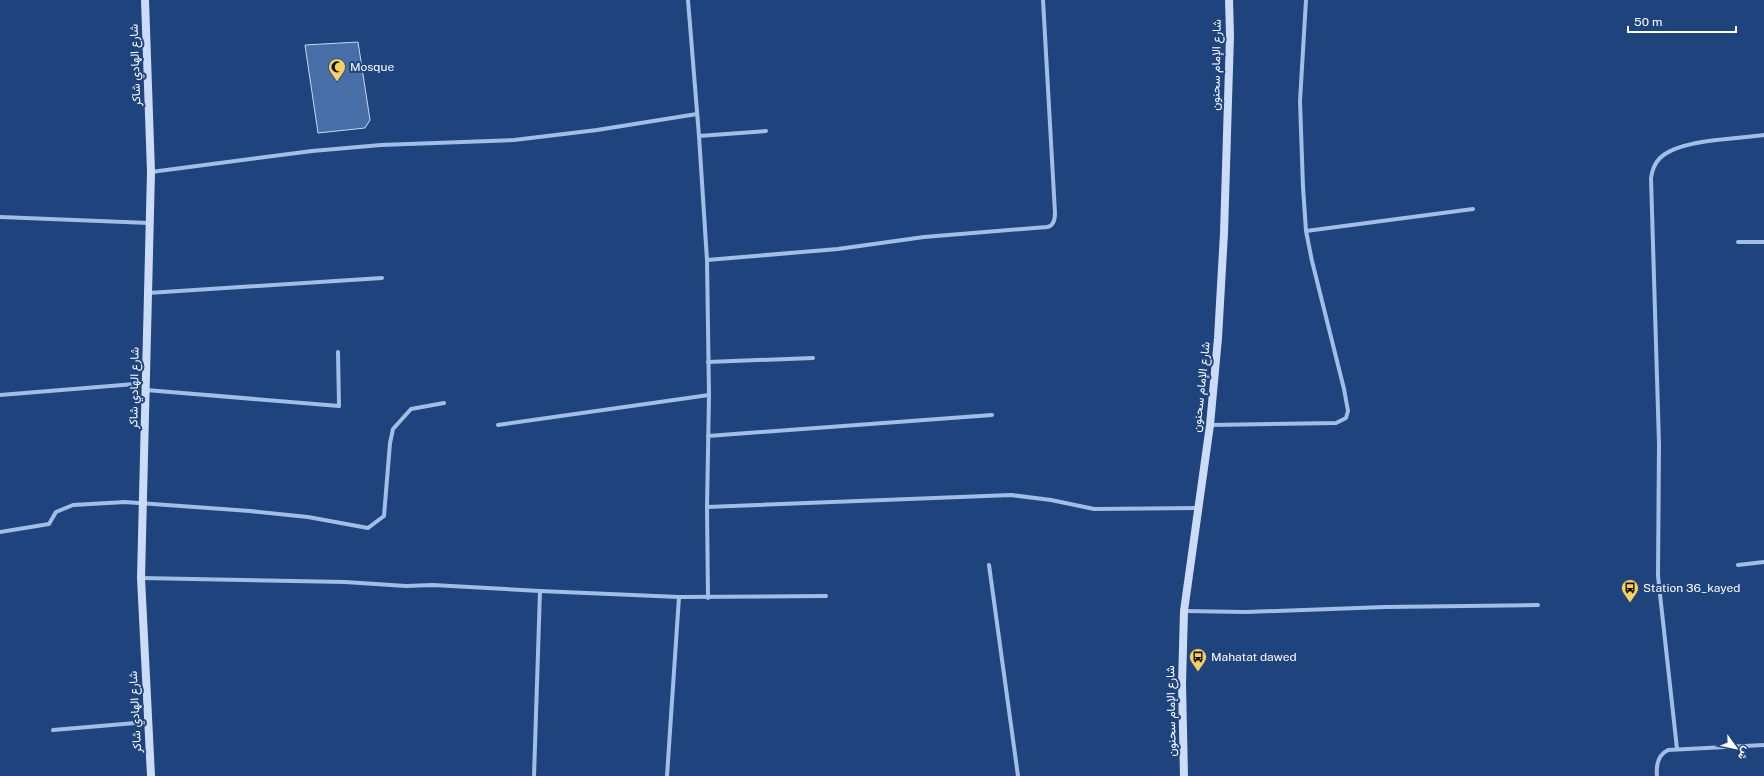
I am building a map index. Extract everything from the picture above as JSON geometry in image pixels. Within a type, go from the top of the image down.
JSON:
[{"type":"street","name":"شارع الهادي شاكر","points":[[145,0],[151,172],[141,578],[147,722],[151,776]]},
{"type":"street","points":[[688,0],[699,136],[706,260],[709,395],[707,507],[708,598]]},
{"type":"street","points":[[706,260],[838,248],[924,237],[1051,226],[1055,213],[1043,0]]},
{"type":"street","name":"شارع الإمام سحنون","points":[[1184,776],[1182,676],[1184,611],[1210,425],[1218,338],[1224,233],[1230,35],[1228,0]]},
{"type":"street","points":[[1210,425],[1336,423],[1343,420],[1348,415],[1342,378],[1312,261],[1306,231],[1300,101],[1306,0]]},
{"type":"street","points":[[151,172],[312,151],[382,145],[514,140],[597,130],[697,114]]},
{"type":"street","points":[[699,136],[766,131]]},
{"type":"street","points":[[1676,749],[1658,576],[1659,444],[1652,171],[1658,159],[1666,153],[1678,148],[1764,135]]},
{"type":"street","points":[[1306,231],[1473,209]]},
{"type":"street","points":[[0,217],[150,223]]},
{"type":"street","points":[[1738,242],[1764,242]]},
{"type":"street","points":[[148,293],[382,278]]},
{"type":"street","points":[[0,395],[146,386],[340,406],[338,352]]},
{"type":"street","points":[[708,362],[814,358]]},
{"type":"street","points":[[498,424],[709,395]]},
{"type":"street","points":[[0,532],[49,524],[56,512],[73,505],[124,502],[250,510],[308,517],[368,528],[384,516],[390,443],[393,429],[411,409],[444,403]]},
{"type":"street","points":[[708,436],[992,415]]},
{"type":"street","points":[[707,507],[1011,495],[1051,500],[1094,509],[1198,508]]},
{"type":"street","points":[[1738,565],[1764,562]]},
{"type":"street","points":[[989,565],[1018,776]]},
{"type":"street","points":[[141,578],[345,582],[406,586],[433,585],[679,598],[826,596]]},
{"type":"street","points":[[534,776],[540,591]]},
{"type":"street","points":[[666,776],[679,598]]},
{"type":"street","points":[[1184,611],[1246,612],[1369,607],[1538,604]]},
{"type":"street","points":[[53,730],[147,722]]},
{"type":"street","points":[[1657,776],[1657,765],[1661,756],[1666,751],[1676,749],[1764,745]]},
{"type":"building","name":"Mosque","points":[[358,42],[370,120],[365,128],[318,133],[305,45]]},
{"type":"place","name":"Mosque","points":[[337,82]]},
{"type":"place","name":"Station 36_kayed","points":[[1630,603]]},
{"type":"place","name":"Mahatat dawed","points":[[1198,672]]}]
